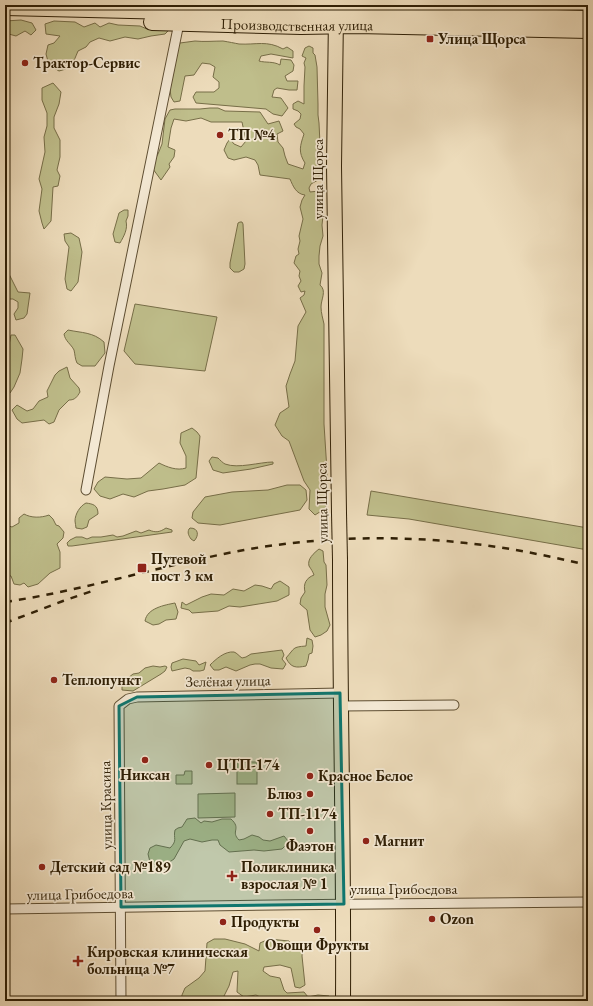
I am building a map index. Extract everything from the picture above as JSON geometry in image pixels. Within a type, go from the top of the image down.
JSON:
[{"type":"highway","name":"Производственная улица","points":[[5,7],[336,14],[588,30]]},
{"type":"highway","name":"Производственная улица","points":[[5,18],[293,26],[336,14],[363,12],[588,19]]},
{"type":"main road","name":"улица Щорса","points":[[336,14],[334,166],[340,560],[340,700],[344,904],[343,1001]]},
{"type":"street","points":[[86,490],[109,366],[179,23]]},
{"type":"street","name":"Зелёная улица","points":[[119,706],[128,699],[137,697],[340,700],[454,706]]},
{"type":"street","name":"улица Красина","points":[[119,706],[121,1001]]},
{"type":"street","name":"улица Грибоедова","points":[[5,910],[121,907],[588,902]]},
{"type":"highlighted area","points":[[340,693],[344,904],[121,907],[119,706],[137,697]]},
{"type":"shaded area","points":[[369,5],[533,5],[533,6],[531,8]]},
{"type":"shaded area","points":[[569,5],[588,5],[588,10],[572,10]]},
{"type":"shaded area","points":[[21,20],[32,23],[36,30],[31,35],[25,31],[16,36],[5,33],[5,21]]},
{"type":"shaded area","points":[[54,21],[75,22],[84,27],[95,23],[100,27],[109,23],[168,31],[165,34],[138,39],[125,37],[110,41],[99,38],[90,42],[86,47],[78,51],[72,64],[69,67],[59,71],[49,65],[46,54],[48,45],[54,43],[60,36],[46,34],[45,24]]},
{"type":"shaded area","points":[[195,41],[267,44],[283,49],[287,47],[293,51],[293,58],[271,54],[261,56],[259,61],[280,65],[281,59],[291,60],[294,65],[293,71],[285,76],[287,81],[298,81],[297,90],[277,88],[274,90],[272,97],[281,98],[288,108],[282,116],[273,114],[266,109],[196,103],[193,97],[196,92],[214,92],[219,88],[219,82],[213,77],[215,67],[210,64],[202,63],[194,75],[185,76],[180,101],[174,102],[171,97],[170,89],[177,45],[180,43]]},
{"type":"shaded area","points":[[309,46],[313,48],[317,67],[318,115],[322,165],[318,180],[311,184],[309,188],[310,192],[319,191],[318,197],[323,216],[323,236],[320,246],[319,264],[322,273],[320,285],[323,290],[321,307],[324,324],[324,424],[327,471],[326,508],[315,515],[309,509],[310,490],[304,481],[289,441],[282,436],[275,425],[280,413],[289,407],[286,386],[295,361],[298,326],[306,312],[300,298],[304,295],[305,291],[301,292],[298,286],[301,281],[299,276],[300,271],[294,263],[296,256],[299,254],[299,236],[303,219],[300,207],[305,195],[297,191],[290,179],[260,175],[258,165],[255,160],[246,157],[234,160],[228,158],[224,150],[230,139],[234,144],[241,147],[246,141],[242,122],[211,122],[201,118],[186,121],[174,119],[168,147],[175,150],[174,157],[169,164],[170,167],[161,180],[153,169],[153,163],[162,144],[165,119],[170,110],[218,108],[225,111],[260,112],[268,124],[279,121],[283,131],[277,134],[278,142],[283,148],[288,164],[303,169],[305,163],[301,156],[300,149],[304,134],[294,124],[300,119],[301,114],[293,109],[293,104],[298,101],[304,104],[304,63],[306,58],[302,56],[305,48]]},
{"type":"shaded area","points":[[53,83],[61,92],[59,104],[54,117],[54,128],[60,140],[60,157],[57,170],[60,176],[58,186],[53,187],[51,221],[44,229],[39,211],[42,189],[39,179],[45,152],[44,137],[47,126],[47,113],[42,100],[42,88]]},
{"type":"shaded area","points":[[124,210],[128,210],[126,230],[120,243],[115,242],[113,234],[119,213]]},
{"type":"shaded area","points":[[240,222],[243,224],[245,264],[244,269],[239,272],[234,272],[230,268],[230,263],[238,223]]},
{"type":"shaded area","points":[[71,233],[79,238],[82,252],[78,282],[71,291],[67,289],[65,279],[69,247],[65,241],[64,234]]},
{"type":"shaded area","points":[[8,272],[18,292],[30,293],[27,314],[24,318],[16,320],[14,314],[18,308],[18,302],[13,299],[5,299],[5,273]]},
{"type":"shaded area","points":[[135,304],[217,317],[205,371],[135,364],[124,351]]},
{"type":"shaded area","points":[[68,330],[96,336],[104,342],[105,353],[95,366],[82,366],[77,363],[74,350],[64,334]]},
{"type":"shaded area","points":[[11,335],[15,335],[23,349],[22,359],[20,373],[14,387],[10,393],[5,394],[5,346],[9,345]]},
{"type":"shaded area","points":[[67,367],[70,378],[79,388],[80,392],[76,398],[69,400],[59,410],[54,422],[49,424],[44,420],[22,423],[17,419],[12,410],[17,405],[27,411],[33,409],[39,401],[48,397],[47,391],[55,375]]},
{"type":"shaded area","points":[[192,428],[200,436],[196,478],[185,485],[148,491],[134,497],[123,494],[110,499],[100,496],[94,489],[98,482],[105,477],[127,479],[141,478],[159,463],[176,469],[186,468],[186,456],[180,443],[181,433]]},
{"type":"shaded area","points":[[212,457],[218,458],[224,464],[236,466],[268,462],[273,462],[273,464],[223,473],[213,470],[209,461]]},
{"type":"shaded area","points":[[287,485],[300,485],[306,490],[307,500],[300,510],[220,525],[198,523],[192,518],[193,512],[205,497],[232,492],[268,490]]},
{"type":"shaded area","points":[[371,491],[588,528],[588,550],[409,519],[367,515]]},
{"type":"shaded area","points":[[86,503],[95,506],[98,514],[89,520],[87,527],[82,529],[76,528],[75,518],[77,513]]},
{"type":"shaded area","points":[[24,514],[36,517],[49,515],[56,525],[59,526],[64,532],[63,538],[57,544],[60,552],[60,568],[50,573],[38,584],[28,587],[24,583],[20,585],[14,584],[11,576],[5,575],[5,524],[12,527],[19,523],[19,518]]},
{"type":"shaded area","points":[[166,528],[172,530],[172,532],[72,546],[68,546],[67,543],[76,537],[87,539],[92,537],[113,535],[117,537],[136,531],[141,533],[149,530],[158,532]]},
{"type":"shaded area","points":[[190,528],[197,531],[197,537],[194,541],[188,534],[188,530]]},
{"type":"shaded area","points":[[319,549],[323,551],[324,562],[326,565],[327,585],[325,607],[330,625],[327,631],[315,637],[310,630],[307,610],[300,604],[301,598],[305,592],[304,586],[309,578],[314,575],[309,566],[309,561],[313,554]]},
{"type":"shaded area","points":[[280,581],[289,587],[289,595],[277,601],[240,607],[229,606],[218,611],[192,613],[189,610],[181,608],[182,602],[186,605],[211,594],[224,595],[233,589],[244,591],[255,585],[271,589],[274,584]]},
{"type":"shaded area","points":[[175,603],[178,612],[176,619],[166,620],[159,624],[153,625],[145,621],[146,617],[153,610]]},
{"type":"shaded area","points":[[307,638],[312,640],[313,646],[312,653],[309,654],[306,666],[297,667],[290,664],[286,658],[294,649],[306,646]]},
{"type":"shaded area","points":[[282,650],[284,655],[282,659],[286,664],[283,669],[255,664],[236,671],[226,667],[219,670],[214,670],[210,665],[221,656],[231,652],[235,652],[242,658],[251,654]]},
{"type":"shaded area","points":[[183,659],[196,661],[199,665],[206,662],[204,670],[193,671],[185,668],[172,671],[172,663]]},
{"type":"shaded area","points":[[153,666],[167,667],[161,674],[133,691],[122,690],[122,683],[124,679],[133,674],[139,673],[145,668]]},
{"type":"shaded area","points":[[237,762],[257,762],[257,784],[237,784]]},
{"type":"shaded area","points":[[185,771],[192,771],[192,784],[176,784],[176,775],[184,775]]},
{"type":"shaded area","points":[[235,793],[235,817],[198,818],[198,794]]},
{"type":"shaded area","points":[[195,818],[201,823],[204,821],[212,822],[222,819],[231,819],[236,825],[236,834],[239,840],[252,835],[263,840],[270,841],[284,836],[288,841],[282,849],[229,852],[220,845],[218,840],[202,842],[190,839],[184,841],[174,859],[168,863],[159,867],[150,862],[148,854],[150,848],[156,845],[170,848],[175,841],[175,830],[182,827],[187,819]]},
{"type":"shaded area","points":[[214,939],[225,939],[245,944],[259,951],[260,943],[269,939],[289,941],[294,946],[300,945],[303,947],[302,956],[305,985],[300,988],[295,987],[291,968],[280,965],[264,967],[263,971],[270,976],[280,978],[284,990],[287,993],[304,992],[308,997],[318,995],[329,996],[330,1001],[181,1001],[185,988],[199,978],[205,971],[207,943]],"holes":[[[238,971],[237,992],[244,997],[256,995],[262,998],[223,998],[229,986],[233,972]]]},
{"type":"railway","points":[[5,602],[65,591],[244,550],[299,542],[327,540],[383,538],[438,540],[512,549],[588,565]]},
{"type":"railway","points":[[5,623],[95,590]]},
{"type":"place","name":"Улица Щорса","points":[[430,39]]},
{"type":"place","name":"Трактор-Сервис","points":[[25,63]]},
{"type":"place","name":"ТП №4","points":[[220,135]]},
{"type":"place","name":"Путевой пост 3 км","points":[[142,568]]},
{"type":"place","name":"Теплопункт","points":[[54,680]]},
{"type":"place","name":"Никсан","points":[[145,760]]},
{"type":"place","name":"ЦТП-174","points":[[209,765]]},
{"type":"place","name":"Красное Белое","points":[[310,776]]},
{"type":"place","name":"Блюз","points":[[310,794]]},
{"type":"place","name":"ТП-1174","points":[[270,814]]},
{"type":"place","name":"Фаэтон","points":[[310,831]]},
{"type":"place","name":"Магнит","points":[[366,841]]},
{"type":"place","name":"Детский сад №189","points":[[42,867]]},
{"type":"place","name":"Поликлиника взрослая № 1","points":[[232,876]]},
{"type":"place","name":"Ozon","points":[[432,919]]},
{"type":"place","name":"Продукты","points":[[223,922]]},
{"type":"place","name":"Овощи Фрукты","points":[[317,930]]},
{"type":"place","name":"Кировская клиническая больница №7","points":[[78,961]]}]
